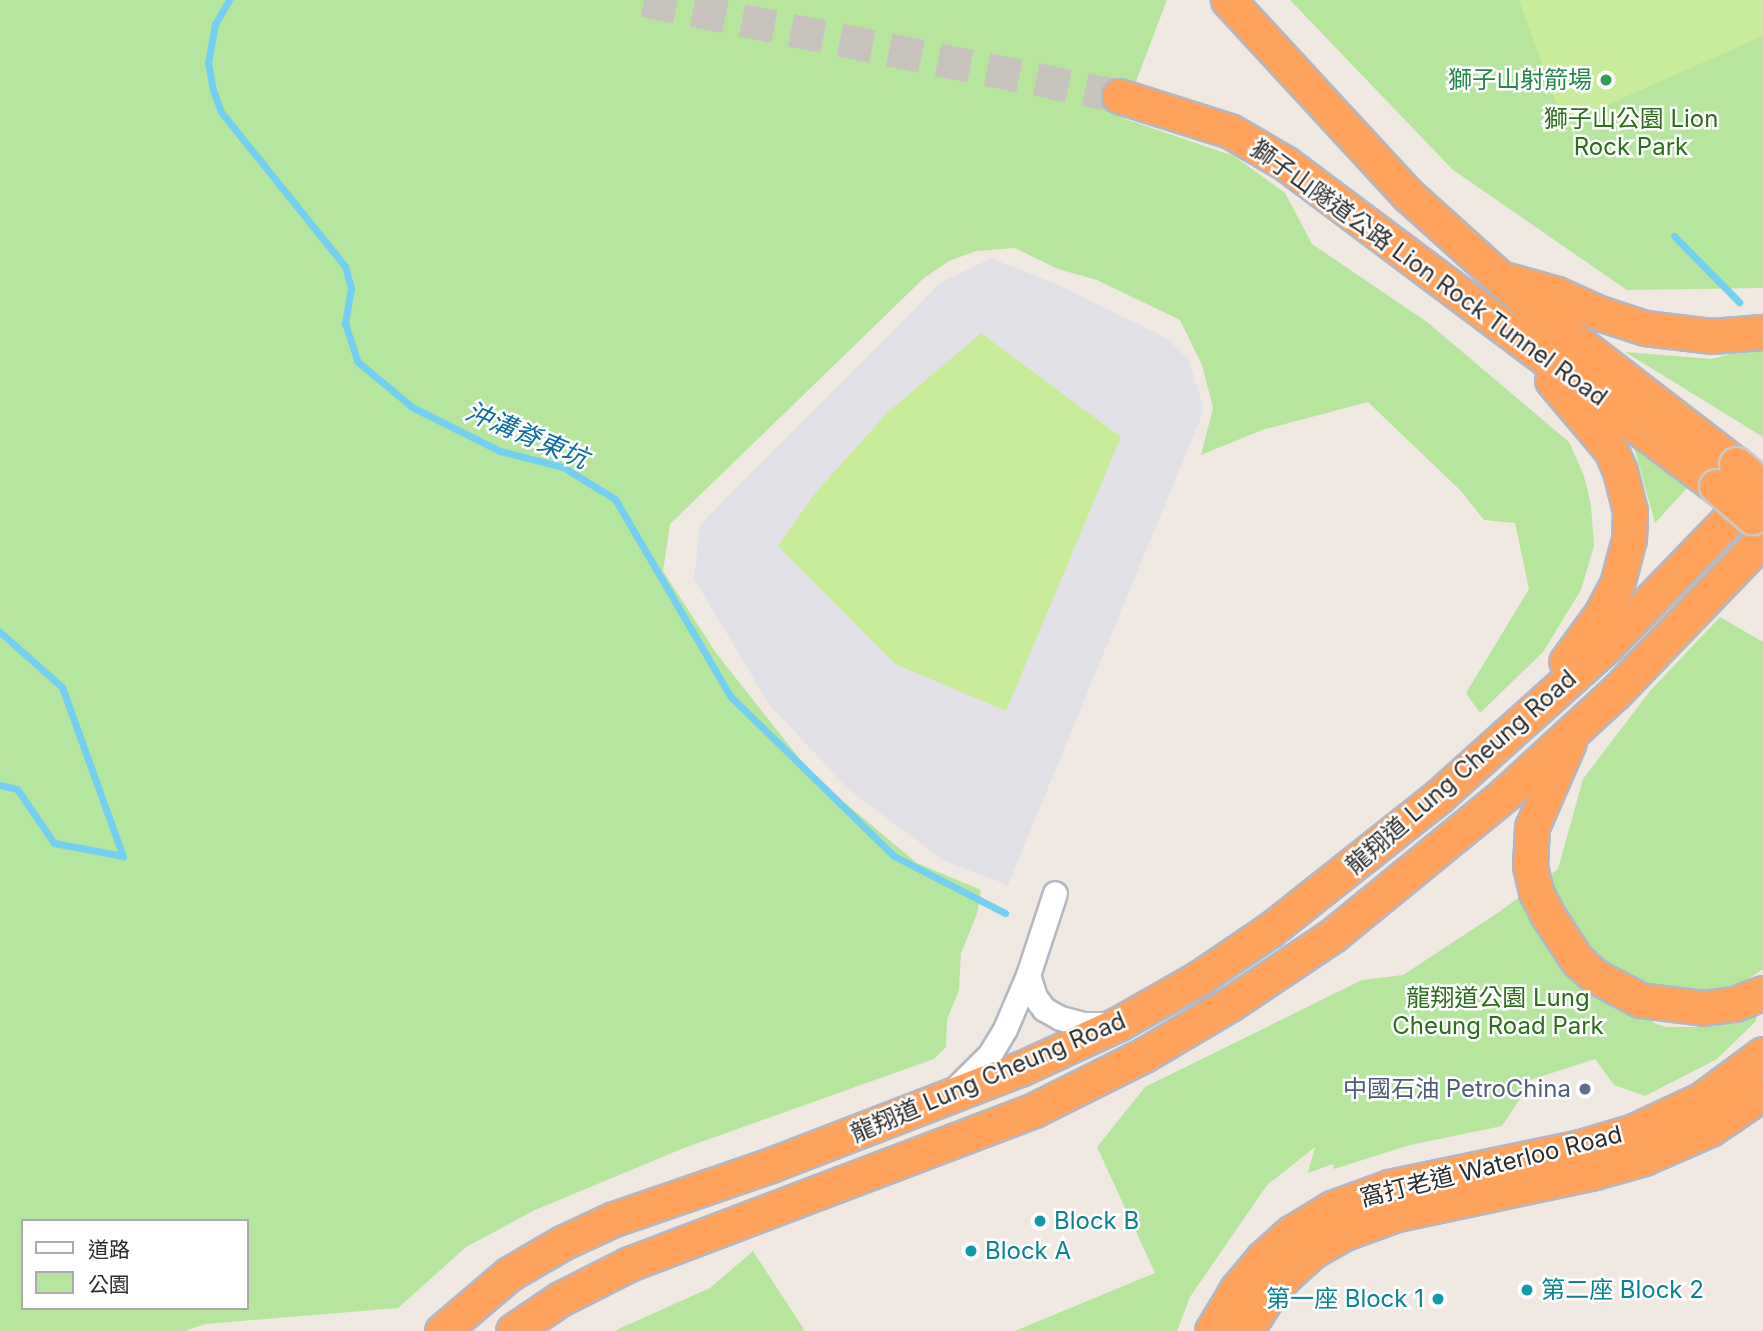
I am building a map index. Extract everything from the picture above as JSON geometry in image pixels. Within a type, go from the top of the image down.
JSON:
[{"type":"highway","name":"獅子山隧道公路 Lion Rock Tunnel Road","points":[[1228,0],[1407,194],[1502,278],[1628,400]]},
{"type":"highway","name":"獅子山隧道公路 Lion Rock Tunnel Road","points":[[1119,96],[1188,116],[1242,137],[1317,186],[1524,341],[1628,400]]},
{"type":"highway","points":[[1502,278],[1558,294],[1599,313],[1645,328],[1711,336],[1763,332]]},
{"type":"highway","points":[[1524,341],[1556,386],[1611,450],[1620,471],[1630,511],[1629,539],[1617,584],[1601,614],[1558,671],[1537,710]]},
{"type":"highway","points":[[1628,400],[1726,475],[1763,527]]},
{"type":"highway","points":[[1726,475],[1763,486]]},
{"type":"highway","name":"龍翔道 Lung Cheung Road","points":[[442,1331],[509,1274],[562,1243],[604,1224],[936,1102],[1038,1061],[1118,1024],[1183,987],[1270,930],[1438,796],[1537,710],[1661,592],[1763,486]]},
{"type":"highway","name":"龍翔道 Lung Cheung Road","points":[[513,1331],[560,1299],[629,1264],[996,1127],[1068,1095],[1221,1010],[1333,935],[1572,735],[1763,539]]},
{"type":"highway","points":[[1572,735],[1532,827],[1530,866],[1536,892],[1577,960],[1595,976],[1640,1000],[1704,1008],[1734,1004],[1763,993]]},
{"type":"highway","name":"窩打老道 Waterloo Road","points":[[1212,1331],[1226,1305],[1263,1258],[1291,1233],[1332,1208],[1389,1187],[1580,1147],[1634,1131],[1702,1099],[1763,1054]]},
{"type":"highway","name":"窩打老道 Waterloo Road","points":[[1247,1331],[1259,1309],[1285,1276],[1313,1251],[1342,1234],[1397,1214],[1595,1172],[1644,1158],[1710,1129],[1763,1093]]},
{"type":"street","points":[[936,1102],[962,1083],[990,1054],[1006,1029],[1028,975],[1055,893]]},
{"type":"street","points":[[1028,975],[1035,997],[1044,1009],[1060,1018],[1084,1024],[1118,1024]]},
{"type":"shaded area","points":[[991,258],[1063,287],[1166,338],[1189,360],[1204,410],[1008,885],[945,861],[850,791],[769,704],[694,579],[700,525],[940,283]]},
{"type":"green space","points":[[0,0],[1167,0],[1122,118],[1234,156],[1285,193],[1312,244],[1427,322],[1569,442],[1584,476],[1591,505],[1594,546],[1581,590],[1543,652],[1480,713],[1466,693],[1529,589],[1515,523],[1484,520],[1461,491],[1368,402],[1262,430],[1201,455],[1213,408],[1202,365],[1180,320],[1097,280],[1058,269],[1015,248],[976,251],[949,261],[924,278],[670,524],[663,571],[716,653],[814,777],[917,863],[981,890],[977,914],[961,953],[959,990],[947,1020],[946,1047],[934,1059],[684,1148],[535,1210],[466,1247],[398,1308],[205,1324],[185,1331],[0,1331]]},
{"type":"green space","name":"獅子山公園 Lion Rock Park","points":[[1290,0],[1763,0],[1763,288],[1627,290],[1453,170]]},
{"type":"green space","name":"獅子山射箭場","points":[[1519,0],[1763,0],[1763,36],[1564,124]]},
{"type":"green space","points":[[981,333],[1121,437],[1006,711],[895,664],[778,546],[816,492],[888,412]]},
{"type":"green space","points":[[1763,345],[1763,437],[1625,352],[1712,359]]},
{"type":"green space","points":[[1632,440],[1687,488],[1655,523]]},
{"type":"green space","name":"龍翔道公園 Lung Cheung Road Park","points":[[1720,617],[1763,642],[1763,969],[1739,985],[1691,992],[1644,983],[1602,958],[1595,979],[1656,1024],[1667,1027],[1712,1027],[1757,1015],[1756,1021],[1717,1059],[1645,1096],[1614,1085],[1595,1059],[1524,1082],[1520,1099],[1502,1126],[1410,1145],[1334,1169],[1333,1164],[1308,1173],[1315,1147],[1267,1185],[1190,1297],[1177,1331],[1015,1331],[1155,1273],[1097,1147],[1145,1087],[1362,980],[1403,975],[1499,912],[1558,869],[1583,779],[1650,691]]},
{"type":"green space","points":[[753,1251],[805,1331],[614,1331],[710,1288]]},
{"type":"waterway","name":"沖溝脊東坑","points":[[229,0],[215,24],[208,62],[213,90],[221,112],[345,266],[351,289],[345,323],[357,361],[412,407],[500,451],[563,467],[615,499],[730,696],[894,856],[1005,913]]},
{"type":"waterway","points":[[1674,236],[1739,302]]},
{"type":"waterway","points":[[0,632],[62,687],[123,856]]},
{"type":"waterway","points":[[0,785],[17,789],[54,843],[123,856]]},
{"type":"tunnel","points":[[644,0],[1119,96]]},
{"type":"place","name":"獅子山射箭場","points":[[1606,80]]},
{"type":"place","name":"中國石油 PetroChina","points":[[1585,1089]]},
{"type":"place","name":"Block B","points":[[1040,1221]]},
{"type":"place","name":"Block A","points":[[971,1251]]},
{"type":"place","name":"第二座 Block 2","points":[[1527,1290]]},
{"type":"place","name":"第一座 Block 1","points":[[1438,1299]]}]
